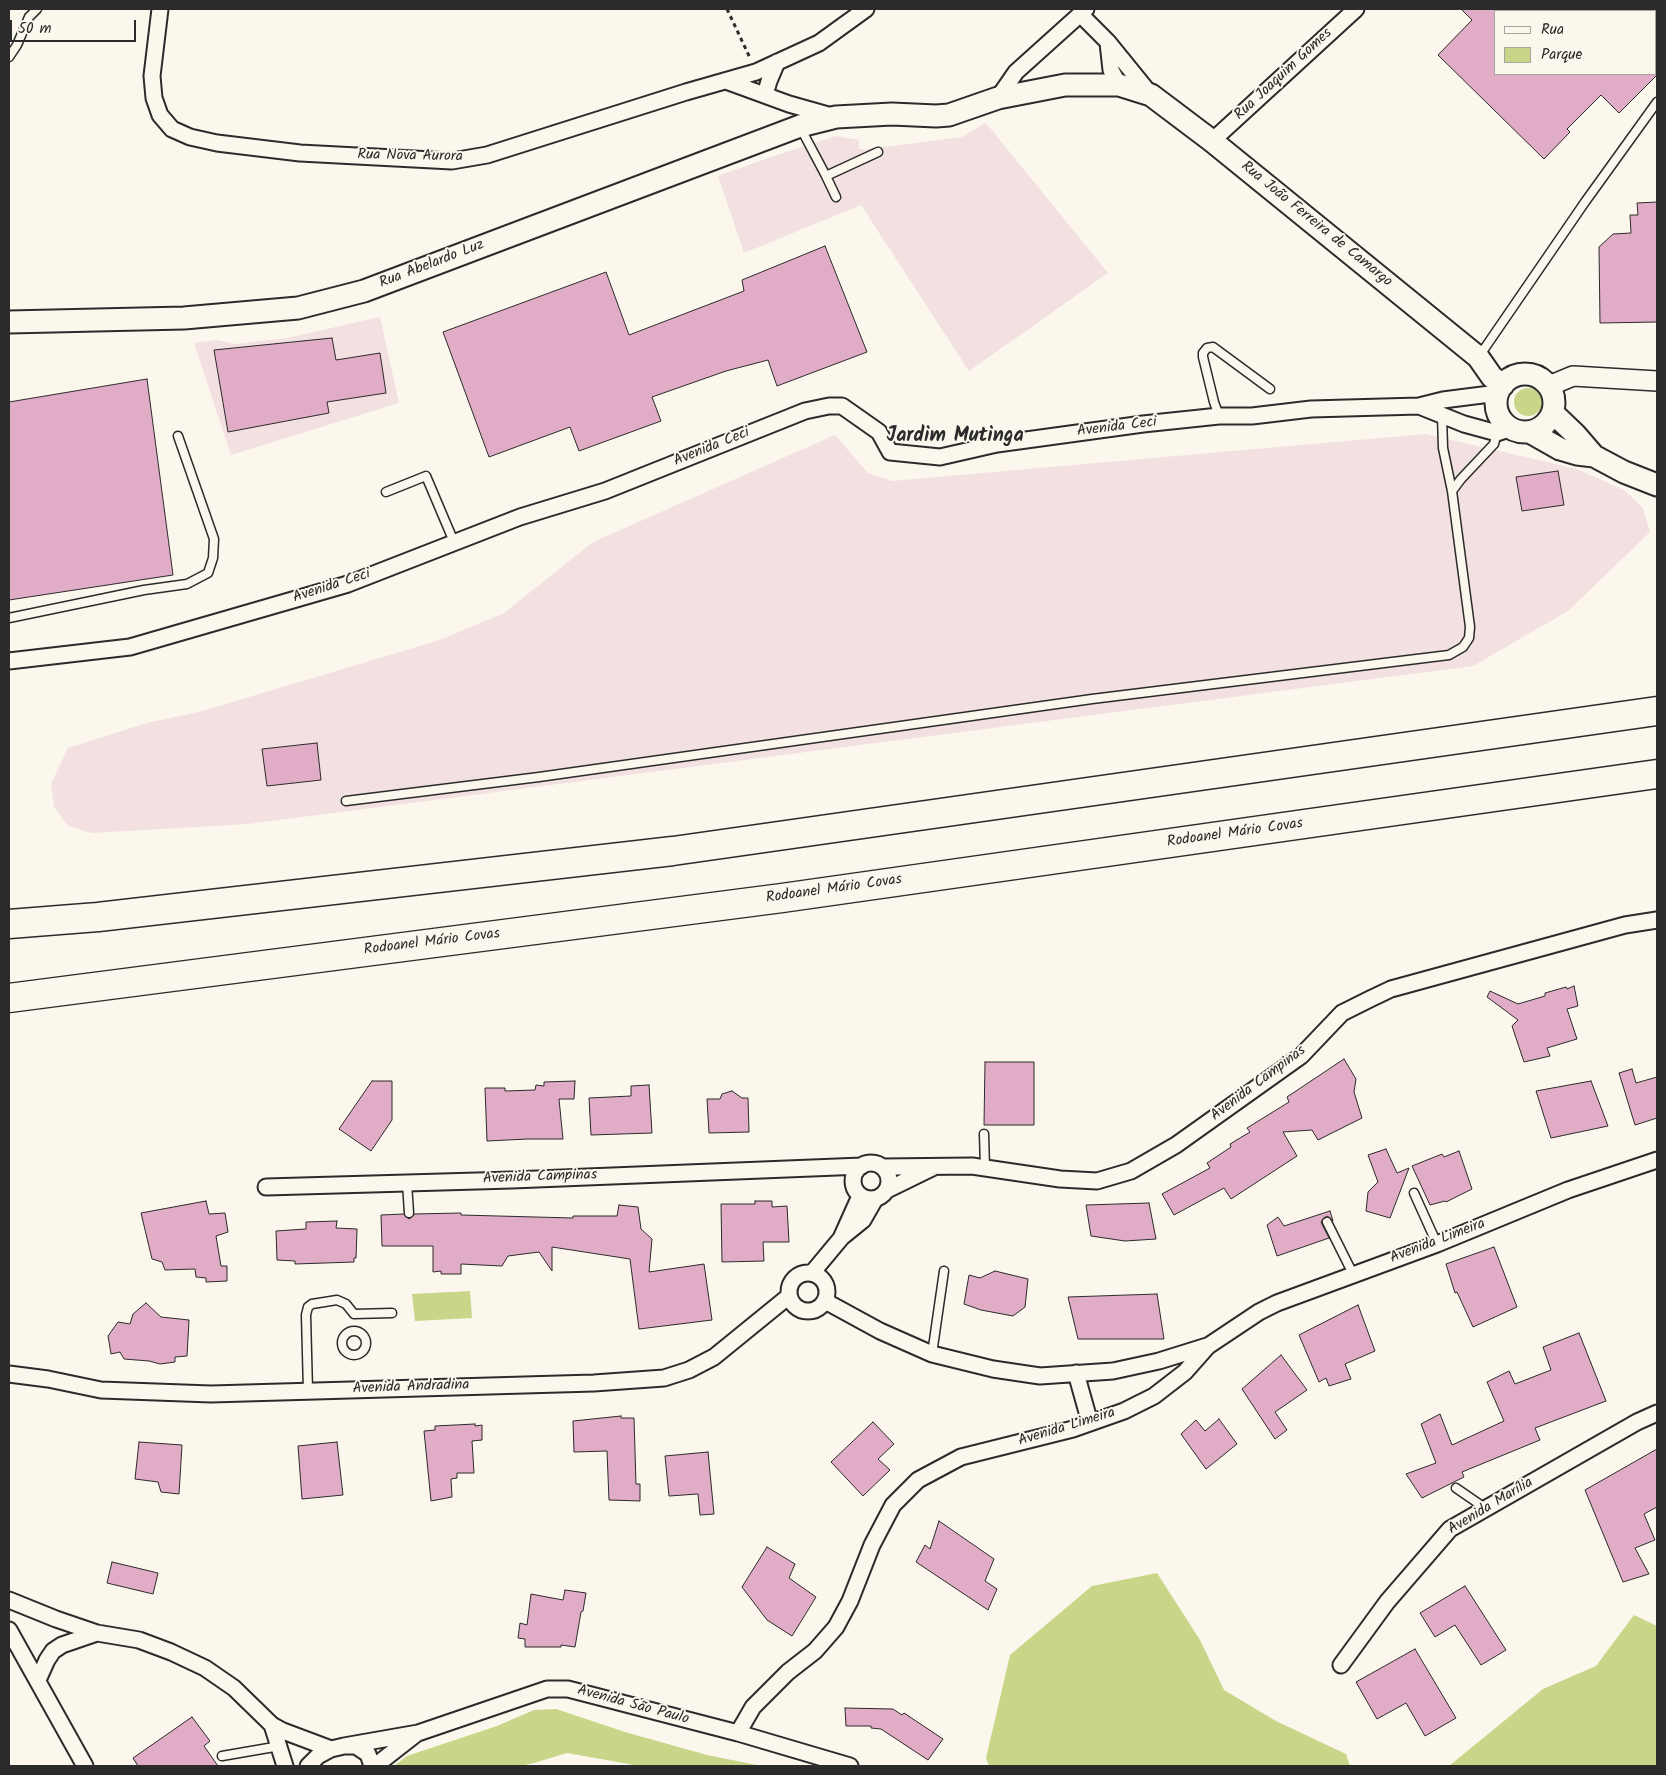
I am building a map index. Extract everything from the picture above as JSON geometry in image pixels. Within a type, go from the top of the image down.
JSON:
[{"type":"highway","points":[[9,924],[98,917],[693,849],[1657,711]]},
{"type":"highway","name":"Rodoanel Mário Covas","points":[[9,998],[773,899],[1657,774]]},
{"type":"main road","name":"Rua João Ferreira de Camargo","points":[[998,98],[1065,84],[1119,85],[1151,95],[1212,141],[1478,357],[1492,377],[1506,384]]},
{"type":"main road","name":"Rua Abelardo Luz","points":[[9,322],[184,318],[298,308],[364,291],[800,126],[836,117],[892,114],[936,116],[967,110],[998,98]]},
{"type":"main road","points":[[1525,374],[1538,377],[1549,386],[1554,399],[1553,413],[1544,426],[1513,431],[1505,424],[1497,409],[1496,401],[1506,384],[1525,374]]},
{"type":"main road","name":"Avenida Ceci","points":[[1553,413],[1594,456]]},
{"type":"main road","name":"Avenida Ceci","points":[[1513,431],[1560,449],[1594,456],[1624,472],[1657,485]]},
{"type":"street","name":"Rua Nova Aurora","points":[[160,9],[152,76],[154,98],[160,114],[172,129],[190,137],[217,143],[300,152],[452,161],[487,155],[686,92],[756,72],[818,43],[866,9]]},
{"type":"street","name":"Rua Joaquim Gomes","points":[[1212,141],[1356,9]]},
{"type":"street","points":[[998,98],[1016,72],[1083,12]]},
{"type":"street","name":"Rua João Ferreira de Camargo","points":[[1083,12],[1151,95]]},
{"type":"street","points":[[1108,42],[1112,70],[1119,85]]},
{"type":"street","points":[[765,95],[777,62]]},
{"type":"street","name":"Rua Abelardo Luz","points":[[726,81],[836,117]]},
{"type":"street","points":[[1549,386],[1573,376],[1657,381]]},
{"type":"street","name":"Avenida Ceci","points":[[9,661],[130,647],[348,584],[520,517],[605,491],[805,411],[829,406],[842,406],[879,432],[890,452],[940,457],[997,444],[1143,424],[1219,416],[1252,416],[1311,410],[1419,406],[1443,407],[1484,396],[1506,384]]},
{"type":"street","name":"Avenida Ceci","points":[[1443,407],[1464,424],[1513,431]]},
{"type":"street","name":"Avenida Campinas","points":[[882,1166],[972,1166],[1060,1179],[1097,1181],[1131,1171],[1176,1144],[1301,1056],[1342,1013],[1370,999],[1392,989],[1625,925],[1657,920]]},
{"type":"street","name":"Avenida Limeira","points":[[738,1733],[753,1707],[788,1672],[815,1650],[836,1627],[850,1601],[872,1545],[893,1505],[918,1480],[961,1458],[1073,1429],[1124,1411],[1154,1396],[1185,1372],[1208,1346],[1259,1312],[1278,1303],[1437,1244],[1568,1190],[1657,1160]]},
{"type":"street","points":[[812,1273],[842,1237],[863,1220],[874,1195],[890,1182],[888,1173],[882,1166],[872,1163],[862,1166],[856,1172],[853,1180],[855,1189],[874,1195]]},
{"type":"street","name":"Avenida Campinas","points":[[874,1195],[938,1165]]},
{"type":"street","name":"Avenida Campinas","points":[[266,1187],[862,1166]]},
{"type":"street","name":"Avenida Campinas","points":[[813,1168],[853,1180]]},
{"type":"street","points":[[802,1273],[812,1273],[820,1277],[825,1284],[827,1292],[825,1301],[819,1308],[810,1311],[801,1310],[789,1296],[790,1286],[794,1278],[802,1273]]},
{"type":"street","name":"Avenida Andradina","points":[[9,1374],[48,1379],[101,1390],[211,1394],[594,1383],[664,1378],[689,1370],[714,1357],[789,1296]]},
{"type":"street","points":[[825,1301],[880,1331],[932,1354],[993,1369],[1040,1376],[1113,1371],[1159,1361],[1208,1346]]},
{"type":"street","points":[[1076,1374],[1090,1423]]},
{"type":"street","name":"Avenida Marília","points":[[1341,1665],[1387,1602],[1450,1529],[1637,1422],[1657,1413]]},
{"type":"street","points":[[9,1600],[56,1620],[97,1633],[139,1640],[171,1652],[205,1668],[234,1688],[256,1707],[272,1725],[282,1731],[338,1747],[356,1746],[368,1754],[373,1766]]},
{"type":"street","points":[[9,1630],[85,1766]]},
{"type":"street","points":[[38,1680],[46,1660],[53,1651],[62,1645],[97,1633]]},
{"type":"street","name":"Avenida São Paulo","points":[[338,1747],[418,1733],[547,1689],[568,1689],[738,1733],[850,1766]]},
{"type":"street","points":[[272,1725],[285,1766]]},
{"type":"street","name":"Avenida São Paulo","points":[[373,1766],[418,1733]]},
{"type":"street","points":[[308,1766],[318,1756],[338,1747]]},
{"type":"lane","points":[[9,57],[17,45],[29,17],[37,9]]},
{"type":"lane","points":[[1478,357],[1657,102]]},
{"type":"lane","points":[[800,126],[836,197]]},
{"type":"lane","points":[[826,176],[878,152]]},
{"type":"lane","points":[[1219,416],[1203,357],[1203,353],[1207,348],[1213,347],[1270,389]]},
{"type":"lane","points":[[346,801],[539,777],[1092,699],[1449,655],[1463,647],[1469,638],[1470,627],[1452,491],[1443,448],[1443,407]]},
{"type":"lane","points":[[1452,491],[1465,474],[1494,444],[1513,431]]},
{"type":"lane","points":[[9,618],[144,590],[187,584],[208,574],[213,558],[214,539],[178,436]]},
{"type":"lane","points":[[386,492],[426,476],[454,542]]},
{"type":"lane","points":[[984,1134],[985,1168]]},
{"type":"lane","points":[[407,1183],[409,1213]]},
{"type":"lane","points":[[1414,1193],[1437,1244]]},
{"type":"lane","points":[[1327,1222],[1353,1274]]},
{"type":"lane","points":[[932,1354],[944,1271]]},
{"type":"lane","points":[[308,1391],[306,1315],[308,1307],[312,1304],[337,1300],[346,1304],[354,1314],[355,1331]]},
{"type":"lane","points":[[354,1314],[392,1313]]},
{"type":"lane","points":[[1456,1488],[1485,1508]]},
{"type":"lane","points":[[222,1756],[280,1746]]},
{"type":"path","points":[[727,9],[756,72]]},
{"type":"shaded area","points":[[986,123],[1108,273],[969,371],[861,205],[744,253],[718,176],[836,136],[859,140],[859,149],[869,149],[962,137]]},
{"type":"shaded area","points":[[380,317],[399,403],[231,455],[194,343],[216,340],[235,344],[287,338]]},
{"type":"shaded area","points":[[1426,434],[1577,469],[1624,490],[1643,508],[1650,532],[1568,611],[1473,666],[248,824],[92,833],[68,826],[54,807],[51,784],[68,748],[147,723],[199,712],[440,640],[504,613],[593,542],[835,435],[868,473],[892,481]]},
{"type":"green space","points":[[1528,388],[1538,392],[1542,402],[1538,412],[1528,416],[1518,412],[1514,402],[1518,392]]},
{"type":"green space","points":[[470,1291],[472,1318],[415,1321],[412,1294]]},
{"type":"green space","points":[[1157,1573],[1200,1640],[1224,1690],[1276,1721],[1346,1754],[1350,1766],[989,1766],[986,1758],[1010,1655],[1092,1586]]},
{"type":"green space","points":[[1634,1615],[1657,1626],[1657,1766],[1449,1766],[1543,1689],[1596,1666]]},
{"type":"green space","points":[[556,1709],[625,1732],[707,1755],[762,1766],[640,1766],[567,1753],[520,1766],[394,1766],[407,1756],[497,1726],[534,1710]]},
{"type":"building","points":[[1461,9],[1495,9],[1494,75],[1657,75],[1619,113],[1601,95],[1567,129],[1570,132],[1544,159],[1438,55],[1472,20]]},
{"type":"building","points":[[1657,202],[1657,322],[1600,323],[1599,247],[1613,234],[1631,233],[1630,215],[1638,215],[1637,203]]},
{"type":"building","points":[[825,246],[867,352],[777,386],[768,360],[726,371],[652,397],[661,421],[579,451],[570,427],[489,457],[443,332],[606,272],[629,335],[744,291],[742,280]]},
{"type":"building","points":[[332,338],[336,360],[380,353],[386,393],[327,402],[329,413],[228,432],[214,350]]},
{"type":"building","points":[[147,379],[173,575],[9,600],[9,402]]},
{"type":"building","points":[[1558,471],[1564,505],[1522,511],[1516,477]]},
{"type":"building","points":[[317,743],[321,780],[267,786],[262,749]]},
{"type":"building","points":[[1574,986],[1578,1006],[1567,1009],[1577,1039],[1547,1048],[1550,1056],[1524,1062],[1512,1026],[1518,1020],[1487,997],[1490,991],[1518,1004],[1545,996],[1545,993]]},
{"type":"building","points":[[1344,1059],[1356,1079],[1354,1092],[1362,1118],[1318,1140],[1312,1130],[1283,1132],[1297,1156],[1231,1199],[1224,1188],[1174,1215],[1162,1194],[1210,1168],[1207,1163],[1231,1147],[1230,1144],[1250,1132],[1247,1128],[1289,1102],[1287,1097]]},
{"type":"building","points":[[985,1062],[1034,1062],[1034,1125],[984,1125]]},
{"type":"building","points":[[1632,1069],[1636,1083],[1657,1077],[1657,1118],[1635,1125],[1619,1073]]},
{"type":"building","points":[[372,1081],[392,1081],[392,1120],[371,1151],[339,1129]]},
{"type":"building","points":[[575,1081],[574,1099],[559,1099],[563,1139],[487,1141],[485,1088],[505,1088],[505,1091],[535,1090],[536,1085],[544,1086],[544,1082]]},
{"type":"building","points":[[1591,1081],[1608,1126],[1551,1138],[1536,1091]]},
{"type":"building","points":[[649,1085],[652,1133],[591,1135],[589,1098],[631,1096],[631,1086]]},
{"type":"building","points":[[732,1091],[742,1098],[748,1098],[749,1132],[709,1133],[707,1099],[720,1099],[722,1094]]},
{"type":"building","points":[[1386,1149],[1397,1173],[1409,1168],[1390,1218],[1366,1211],[1368,1192],[1378,1182],[1368,1155]]},
{"type":"building","points":[[1459,1151],[1472,1189],[1446,1202],[1430,1205],[1412,1166],[1442,1154],[1444,1157]]},
{"type":"building","points":[[206,1201],[209,1214],[225,1213],[228,1232],[216,1236],[221,1266],[227,1266],[227,1281],[206,1282],[206,1278],[196,1277],[195,1269],[165,1270],[162,1262],[152,1259],[141,1213]]},
{"type":"building","points":[[755,1201],[772,1201],[772,1207],[787,1206],[789,1242],[763,1242],[764,1261],[722,1262],[721,1204],[755,1204]]},
{"type":"building","points":[[1149,1203],[1156,1239],[1125,1241],[1091,1236],[1086,1205]]},
{"type":"building","points":[[619,1205],[638,1207],[641,1229],[652,1239],[649,1272],[704,1264],[712,1320],[639,1329],[630,1259],[552,1247],[552,1271],[539,1252],[508,1256],[502,1266],[461,1264],[461,1274],[441,1274],[441,1271],[433,1272],[433,1246],[382,1246],[381,1215],[404,1214],[409,1219],[414,1214],[461,1213],[461,1215],[573,1218],[573,1216],[617,1216]]},
{"type":"building","points":[[1330,1211],[1333,1221],[1327,1216],[1321,1222],[1329,1238],[1277,1256],[1267,1225],[1278,1217],[1284,1226]]},
{"type":"building","points":[[337,1221],[336,1228],[357,1229],[356,1258],[354,1258],[354,1262],[295,1264],[295,1261],[277,1260],[276,1231],[306,1229],[306,1222]]},
{"type":"building","points":[[1494,1247],[1517,1307],[1473,1327],[1457,1292],[1455,1293],[1446,1264]]},
{"type":"building","points":[[995,1271],[1028,1279],[1025,1307],[1013,1316],[981,1310],[964,1304],[969,1275],[980,1278]]},
{"type":"building","points":[[1157,1294],[1164,1339],[1078,1339],[1068,1297]]},
{"type":"building","points":[[146,1303],[161,1317],[189,1320],[187,1356],[175,1357],[175,1362],[160,1364],[124,1359],[120,1352],[111,1354],[108,1336],[118,1322],[130,1324],[133,1314]]},
{"type":"building","points":[[1358,1305],[1375,1351],[1345,1364],[1351,1379],[1329,1386],[1326,1378],[1319,1382],[1299,1335]]},
{"type":"building","points":[[1579,1333],[1606,1401],[1535,1428],[1540,1440],[1462,1472],[1464,1477],[1422,1498],[1406,1474],[1436,1463],[1421,1424],[1440,1414],[1452,1445],[1504,1421],[1487,1382],[1509,1371],[1515,1384],[1551,1370],[1543,1347]]},
{"type":"building","points":[[1281,1355],[1307,1390],[1275,1412],[1287,1430],[1275,1439],[1242,1389]]},
{"type":"building","points":[[621,1416],[621,1418],[634,1418],[636,1484],[640,1484],[640,1501],[609,1500],[607,1451],[574,1452],[573,1421]]},
{"type":"building","points":[[1219,1419],[1237,1444],[1206,1469],[1181,1434],[1196,1420],[1205,1431]]},
{"type":"building","points":[[873,1422],[894,1444],[878,1459],[890,1470],[863,1496],[831,1462]]},
{"type":"building","points":[[475,1424],[475,1426],[482,1425],[482,1440],[472,1441],[474,1473],[457,1473],[457,1478],[451,1479],[452,1497],[431,1501],[424,1431],[435,1430],[435,1426]]},
{"type":"building","points":[[139,1442],[182,1445],[179,1494],[161,1492],[158,1482],[135,1479]]},
{"type":"building","points":[[337,1442],[343,1495],[302,1499],[298,1446]]},
{"type":"building","points":[[1657,1449],[1657,1507],[1644,1514],[1655,1540],[1635,1548],[1649,1574],[1623,1582],[1585,1490]]},
{"type":"building","points":[[708,1452],[714,1514],[700,1515],[698,1494],[669,1496],[665,1456]]},
{"type":"building","points":[[939,1521],[994,1559],[985,1581],[997,1589],[988,1610],[916,1562],[925,1545],[930,1549]]},
{"type":"building","points":[[767,1547],[795,1564],[789,1578],[816,1597],[792,1636],[767,1620],[742,1587]]},
{"type":"building","points":[[112,1562],[158,1573],[153,1594],[107,1583]]},
{"type":"building","points":[[1465,1586],[1506,1650],[1481,1665],[1455,1625],[1435,1637],[1420,1613]]},
{"type":"building","points":[[565,1590],[586,1593],[575,1647],[561,1645],[561,1647],[525,1647],[525,1639],[518,1638],[520,1623],[527,1625],[531,1594],[563,1600]]},
{"type":"building","points":[[1415,1649],[1456,1718],[1425,1736],[1406,1703],[1377,1719],[1356,1682]]},
{"type":"building","points":[[845,1708],[893,1709],[902,1715],[904,1713],[943,1739],[928,1760],[881,1729],[871,1728],[871,1726],[846,1726]]},
{"type":"building","points":[[192,1717],[210,1741],[204,1746],[218,1766],[138,1766],[133,1758]]},
{"type":"district","name":"Jardim Mutinga","points":[[955,438]]}]
